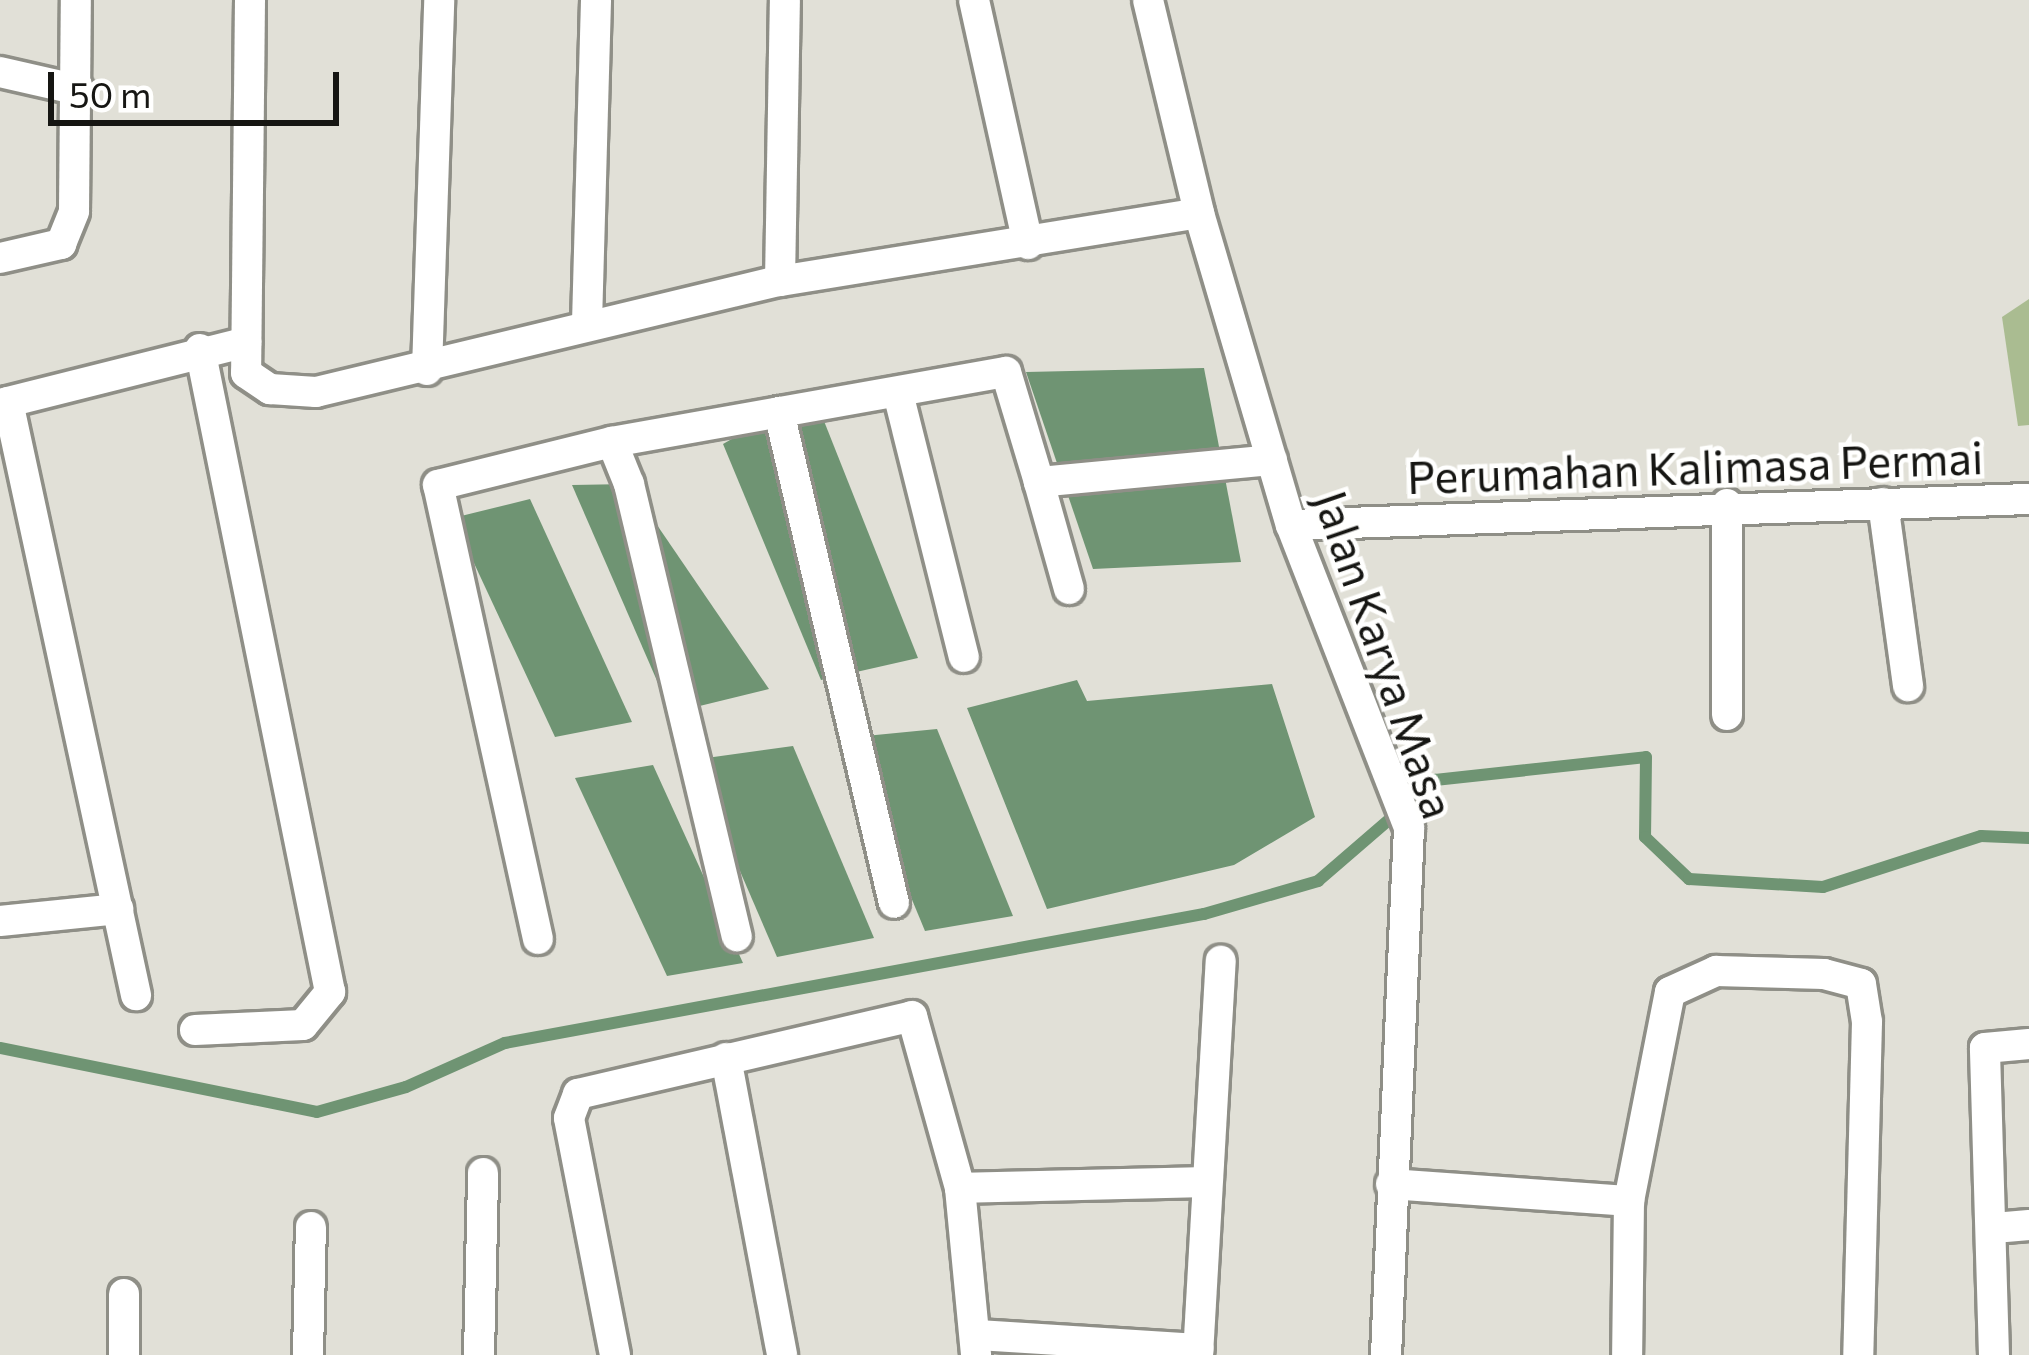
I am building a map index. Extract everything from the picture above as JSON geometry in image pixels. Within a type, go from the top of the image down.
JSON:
[{"type":"street","points":[[7,253],[62,244],[74,211],[79,90],[76,0]]},
{"type":"street","points":[[250,0],[246,373],[270,389],[316,392],[427,370],[587,323],[780,281],[1199,213]]},
{"type":"street","points":[[427,370],[439,0]]},
{"type":"street","points":[[587,323],[596,0]]},
{"type":"street","points":[[780,281],[784,0]]},
{"type":"street","points":[[974,0],[1028,244]]},
{"type":"street","name":"Jalan Karya Masa","points":[[1148,0],[1199,213],[1291,525],[1409,828],[1386,1355]]},
{"type":"street","points":[[0,72],[79,90]]},
{"type":"street","points":[[136,995],[4,403],[200,349],[246,342]]},
{"type":"street","points":[[195,1030],[303,1025],[330,992],[200,349]]},
{"type":"street","points":[[538,939],[438,485],[612,442],[1006,372],[1069,590]]},
{"type":"street","points":[[898,393],[964,657]]},
{"type":"street","points":[[779,412],[894,903]]},
{"type":"street","points":[[612,442],[629,484],[737,936]]},
{"type":"street","points":[[1039,482],[1272,460]]},
{"type":"street","name":"Perumahan Kalimasa Permai","points":[[1291,525],[1727,504],[2029,500]]},
{"type":"street","points":[[1883,503],[1909,686]]},
{"type":"street","points":[[1727,504],[1727,715]]},
{"type":"street","points":[[0,921],[118,910]]},
{"type":"street","points":[[615,1355],[569,1118],[578,1094],[912,1016],[960,1188],[977,1345],[1198,1352],[1203,1182],[1221,961]]},
{"type":"street","points":[[1627,1355],[1629,1201],[1670,992],[1715,971],[1824,974],[1861,984],[1867,1022],[1858,1355]]},
{"type":"street","points":[[1994,1355],[1994,1228],[1985,1048],[2029,1044]]},
{"type":"street","points":[[726,1058],[782,1355]]},
{"type":"street","points":[[479,1355],[483,1173]]},
{"type":"street","points":[[960,1188],[1203,1182]]},
{"type":"street","points":[[1391,1184],[1629,1201]]},
{"type":"street","points":[[1994,1228],[2029,1225]]},
{"type":"street","points":[[308,1355],[311,1226]]},
{"type":"street","points":[[124,1294],[124,1355]]},
{"type":"shaded area","points":[[1204,368],[1241,562],[1093,569],[1026,372]]},
{"type":"shaded area","points":[[779,412],[822,416],[918,658],[821,680],[723,444]]},
{"type":"shaded area","points":[[629,484],[769,689],[671,713],[572,485]]},
{"type":"shaded area","points":[[530,499],[632,722],[555,737],[453,518]]},
{"type":"shaded area","points":[[1077,680],[1087,701],[1272,684],[1315,817],[1234,865],[1047,909],[967,708]]},
{"type":"shaded area","points":[[937,729],[1013,916],[925,931],[845,738]]},
{"type":"shaded area","points":[[793,746],[874,938],[777,957],[692,760]]},
{"type":"shaded area","points":[[653,765],[743,963],[667,976],[575,778]]},
{"type":"building","points":[[2029,299],[2029,425],[2018,426],[2002,317]]},
{"type":"waterway","points":[[0,1048],[317,1112],[406,1087],[505,1043],[1204,914],[1318,881],[1435,780],[1646,757],[1645,837],[1689,879],[1823,887],[1981,836],[2029,838]]}]
